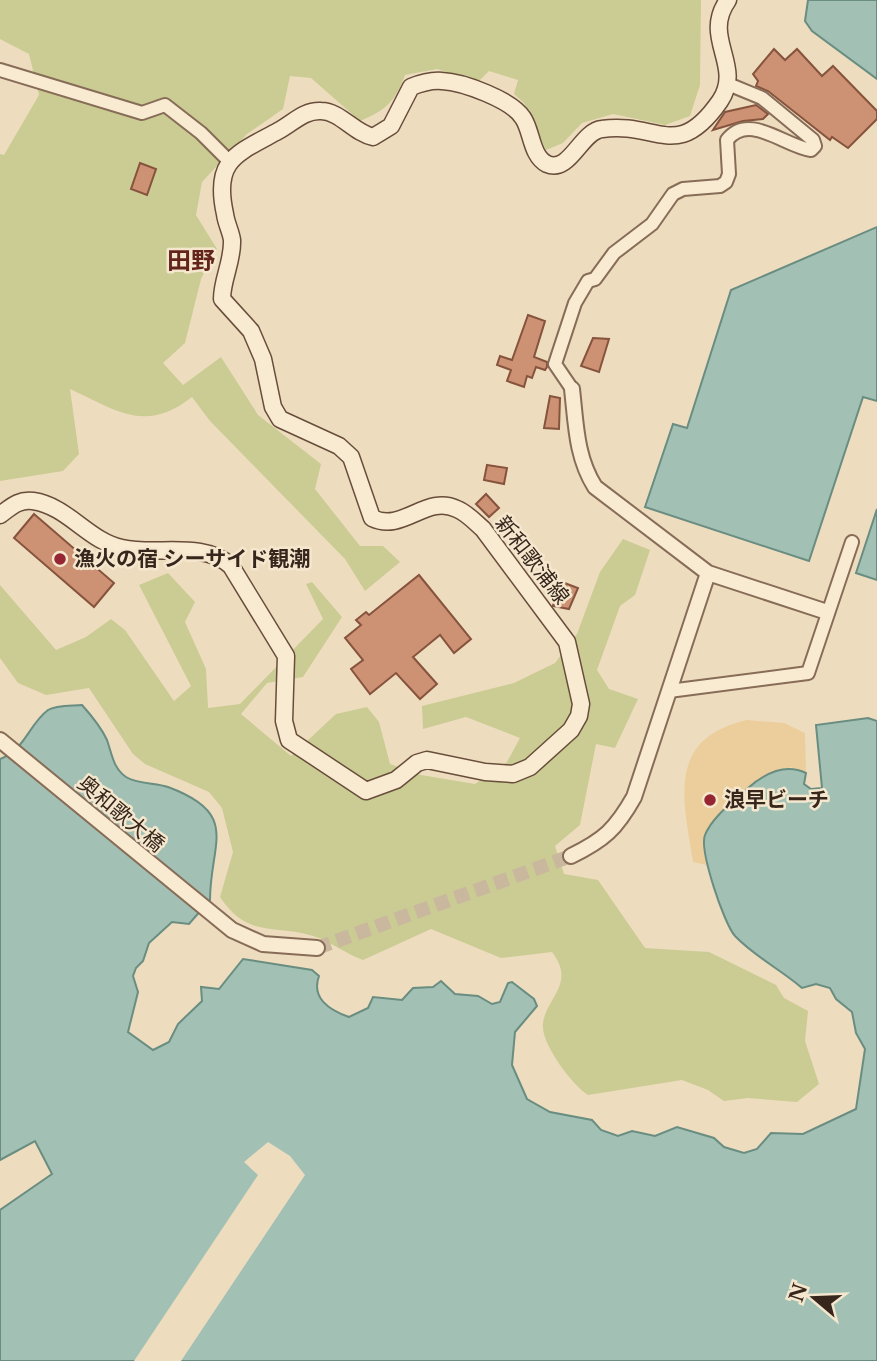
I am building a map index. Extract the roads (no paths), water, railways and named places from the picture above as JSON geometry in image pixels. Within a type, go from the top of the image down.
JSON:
[{"type":"main road","points":[[229,161],[305,112],[324,110],[361,134],[373,137],[391,126],[411,87],[444,81],[497,97],[518,110],[544,162],[566,162],[586,136],[597,129],[674,136],[687,134],[698,128],[721,99],[728,84],[728,65],[717,28],[719,14],[728,0]]},
{"type":"main road","name":"新和歌浦線","points":[[0,515],[17,502],[30,500],[55,506],[97,537],[121,548],[204,553],[222,558],[231,566],[286,656],[284,720],[289,740],[366,791],[396,780],[417,763],[427,761],[485,772],[513,774],[530,767],[571,730],[579,716],[581,704],[567,642],[483,529],[456,508],[443,505],[435,505],[391,523],[372,518],[351,457],[339,446],[280,419],[273,407],[263,359],[251,331],[222,299],[232,240],[220,185],[229,161]]},
{"type":"street","points":[[0,70],[142,113],[165,105],[201,133],[229,161]]},
{"type":"street","points":[[728,84],[762,98],[813,140],[815,146],[811,150],[803,149],[757,129],[746,127],[734,131],[727,140],[729,174],[726,182],[720,186],[682,189],[673,194],[652,224],[614,253],[595,279],[587,281],[575,303],[555,364],[572,389],[578,448],[584,470],[596,487],[708,573],[827,612]]},
{"type":"street","points":[[669,691],[808,673],[852,542]]},
{"type":"street","points":[[571,856],[601,841],[619,823],[634,797],[708,573]]},
{"type":"street","name":"奥和歌大橋","points":[[2,742],[212,918],[263,944],[317,948]]},
{"type":"tunnel","points":[[317,948],[571,856]]},
{"type":"place","name":"漁火の宿 シーサイド観潮","points":[[60,559]]},
{"type":"place","name":"浪早ビーチ","points":[[710,800]]},
{"type":"district","name":"田野","points":[[191,261]]}]
